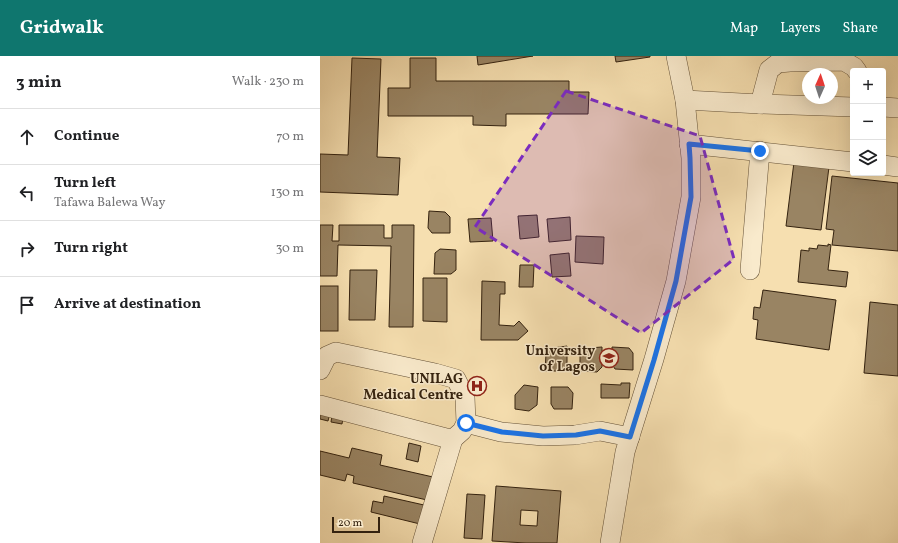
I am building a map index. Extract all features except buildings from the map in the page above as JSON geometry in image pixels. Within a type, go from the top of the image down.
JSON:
[{"type":"street","points":[[610,543],[624,459],[676,281],[691,197],[690,158],[685,100],[676,56]]},
{"type":"street","points":[[760,104],[769,70],[778,63],[844,61],[854,68]]},
{"type":"street","points":[[685,100],[850,107]]},
{"type":"street","points":[[886,107],[898,108]]},
{"type":"street","points":[[689,144],[850,162]]},
{"type":"street","points":[[750,270],[760,151]]},
{"type":"street","points":[[886,165],[898,167]]},
{"type":"street","points":[[320,370],[327,356],[336,352],[456,379],[465,396],[466,423],[462,431],[453,439],[422,543]]},
{"type":"street","points":[[320,405],[453,439]]},
{"type":"street","points":[[466,423],[502,432],[543,436],[576,435],[600,431],[630,437]]},
{"type":"highlighted area","points":[[566,91],[700,136],[734,259],[641,333],[475,227]]},
{"type":"place","name":"University of Lagos","points":[[609,358]]},
{"type":"place","name":"UNILAG Medical Centre","points":[[477,386]]},
{"type":"route","points":[[466,423],[502,432],[543,436],[576,435],[600,431],[630,437],[654,360],[676,281],[691,197],[689,144],[760,151]]}]
